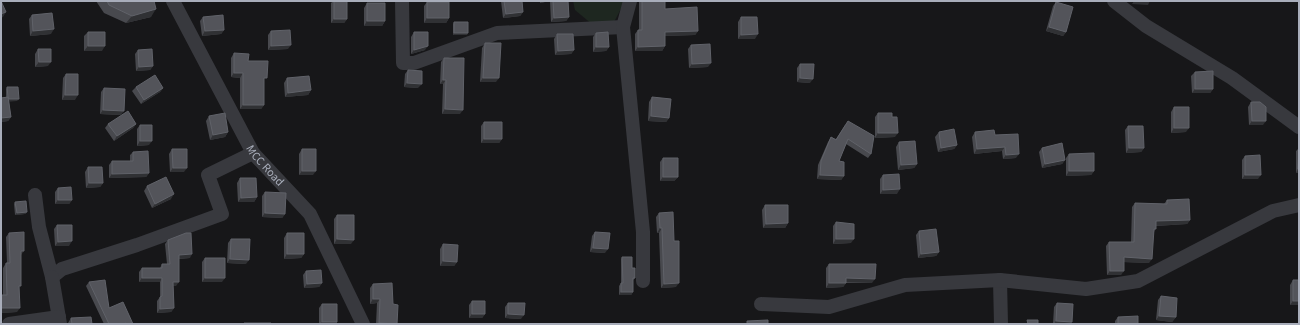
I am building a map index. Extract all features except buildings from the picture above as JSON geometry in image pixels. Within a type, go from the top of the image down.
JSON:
[{"type":"street","name":"MCC Road","points":[[173,1],[253,153],[310,214],[363,324]]},
{"type":"street","points":[[402,1],[403,63],[414,63],[497,33],[623,27]]},
{"type":"street","points":[[630,1],[623,27],[642,232],[643,281]]},
{"type":"street","points":[[1114,1],[1146,26],[1232,78],[1299,127]]},
{"type":"street","points":[[52,277],[62,269],[137,245],[222,214],[208,175],[253,153]]},
{"type":"street","points":[[9,324],[60,321],[52,277],[39,227],[35,195]]},
{"type":"street","points":[[761,304],[829,307],[905,285],[1000,280],[1086,289],[1138,281],[1273,211],[1299,205]]},
{"type":"street","points":[[1000,280],[1001,324]]},
{"type":"shaded area","points":[[573,1],[625,1],[614,22],[593,25],[575,10]]}]
